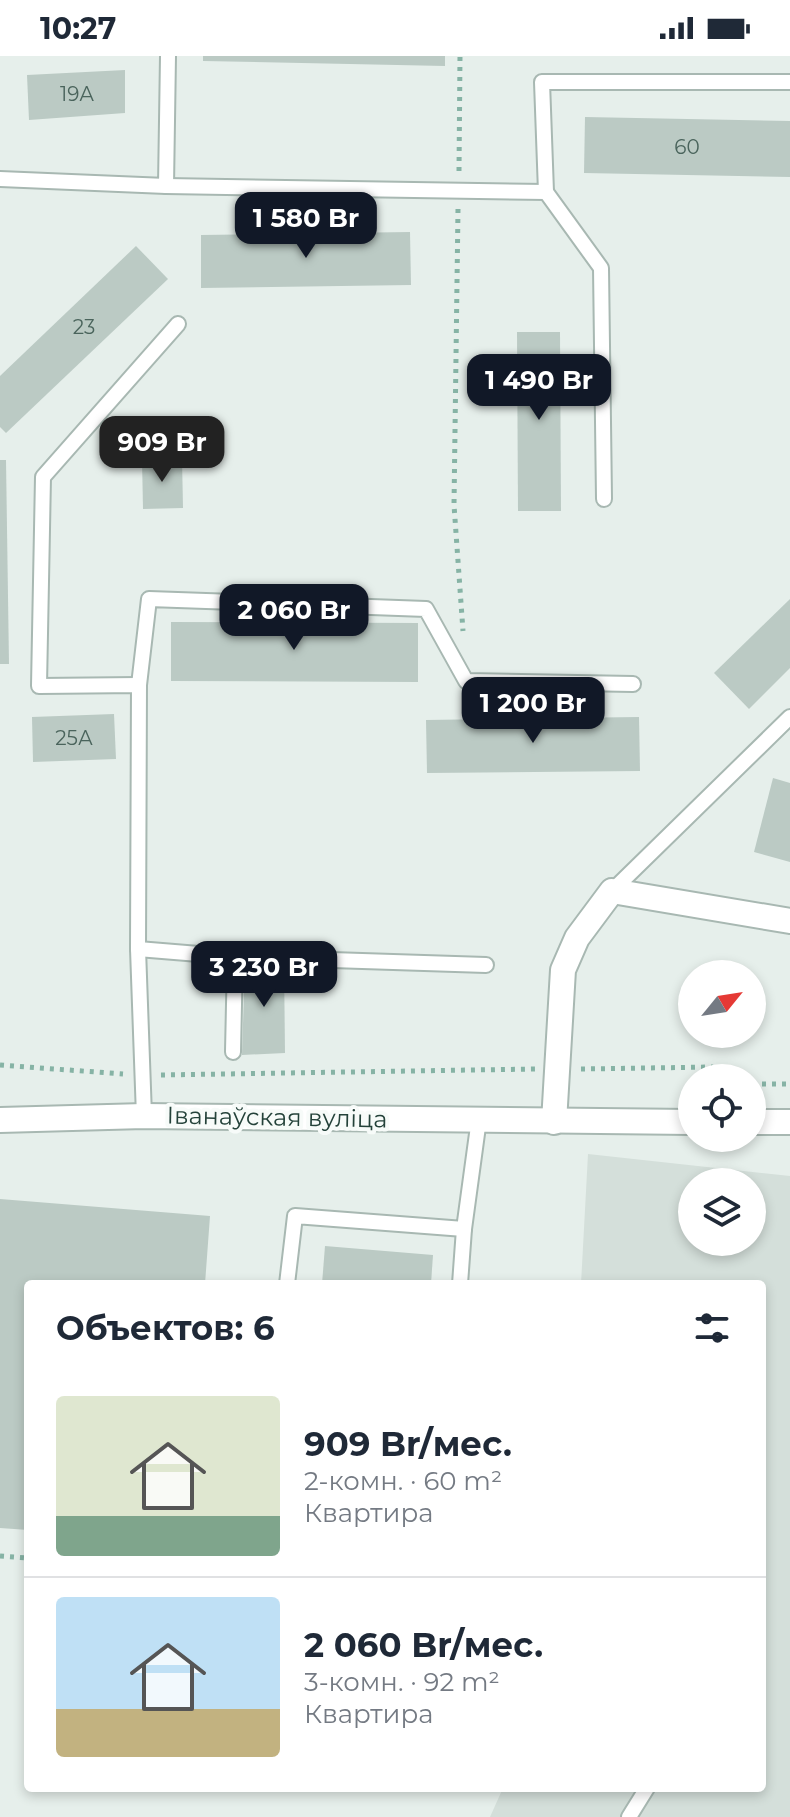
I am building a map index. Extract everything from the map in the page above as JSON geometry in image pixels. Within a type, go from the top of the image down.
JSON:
[{"type":"street","points":[[554,1122],[563,970],[577,938],[612,891],[790,921]]},
{"type":"street","name":"Іванаўская вуліца","points":[[0,1120],[144,1116],[678,1122]]},
{"type":"street","points":[[766,1122],[790,1122]]},
{"type":"lane","points":[[166,186],[168,56]]},
{"type":"lane","points":[[604,499],[601,268],[546,192],[542,82],[790,82]]},
{"type":"lane","points":[[0,179],[166,186],[546,192]]},
{"type":"lane","points":[[139,685],[39,686],[43,477],[178,324]]},
{"type":"lane","points":[[144,1116],[140,1076],[138,949],[139,685],[149,599],[426,609],[466,681],[633,684]]},
{"type":"lane","points":[[612,891],[790,717]]},
{"type":"lane","points":[[138,949],[235,957],[486,965]]},
{"type":"lane","points":[[233,1052],[235,957]]},
{"type":"lane","points":[[460,1280],[479,1119]]},
{"type":"lane","points":[[287,1280],[295,1216],[464,1229]]},
{"type":"lane","points":[[629,1817],[645,1792]]},
{"type":"path","points":[[460,56],[454,505],[463,637]]},
{"type":"path","points":[[0,1065],[140,1076],[678,1067]]},
{"type":"path","points":[[766,1084],[790,1084]]},
{"type":"path","points":[[0,1556],[24,1558]]},
{"type":"shaded area","points":[[588,1154],[717,1168],[678,1168],[678,1256],[766,1256],[766,1173],[790,1176],[790,1817],[490,1817],[501,1792],[766,1792],[766,1280],[581,1280]]},
{"type":"building","points":[[203,56],[445,56],[445,66],[203,61]]},
{"type":"building","points":[[125,70],[125,113],[29,120],[27,75]]},
{"type":"building","points":[[585,117],[790,121],[790,177],[584,173]]},
{"type":"building","points":[[410,232],[411,285],[201,288],[201,235]]},
{"type":"building","points":[[136,246],[168,279],[6,433],[0,427],[0,376]]},
{"type":"building","points":[[517,332],[560,332],[561,511],[518,511]]},
{"type":"building","points":[[182,458],[183,508],[143,509],[142,459]]},
{"type":"building","points":[[0,460],[6,460],[9,664],[0,664]]},
{"type":"building","points":[[790,599],[790,668],[749,709],[714,673]]},
{"type":"building","points":[[171,622],[418,623],[418,682],[171,681]]},
{"type":"building","points":[[114,714],[116,759],[33,762],[32,717]]},
{"type":"building","points":[[639,717],[640,771],[427,773],[426,720]]},
{"type":"building","points":[[773,778],[790,783],[790,862],[754,852]]},
{"type":"building","points":[[245,962],[284,963],[285,1053],[242,1055]]},
{"type":"building","points":[[0,1199],[210,1216],[205,1280],[24,1280],[24,1530],[0,1528]]},
{"type":"building","points":[[325,1246],[433,1255],[431,1280],[322,1280]]}]
